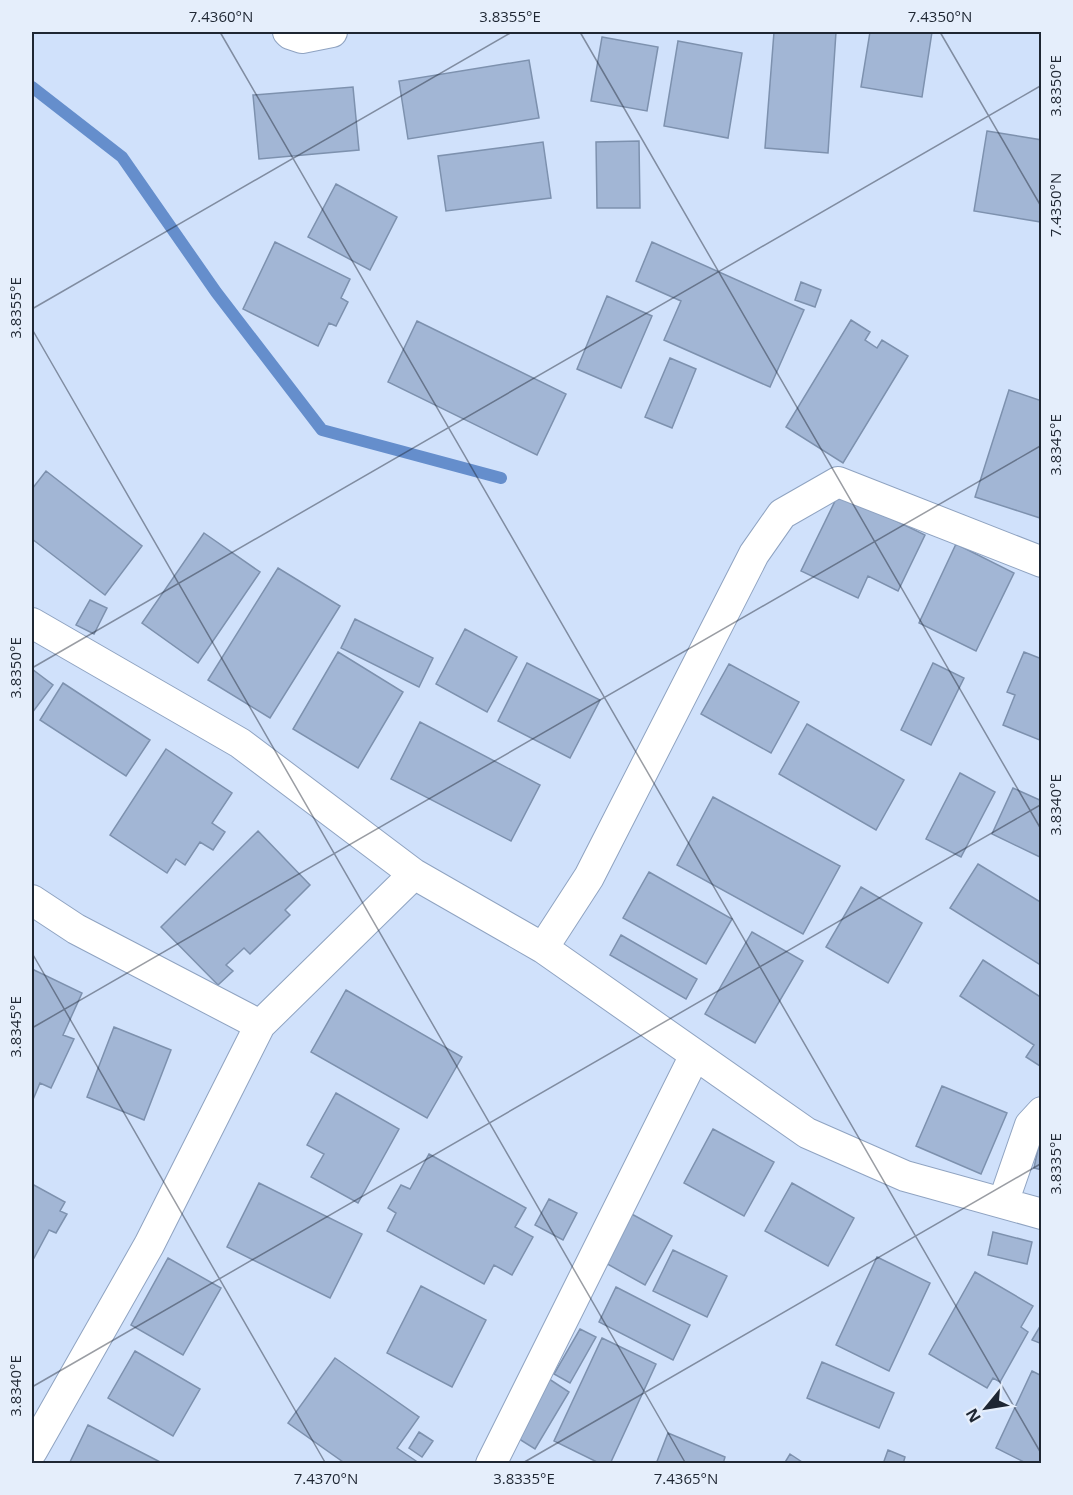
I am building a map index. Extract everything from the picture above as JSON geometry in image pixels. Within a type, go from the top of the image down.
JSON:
[{"type":"street","points":[[288,32],[302,38],[332,32]]},
{"type":"street","points":[[543,948],[589,878],[754,554],[782,514],[838,482],[1041,562]]},
{"type":"street","points":[[32,623],[240,743],[414,874],[543,948],[807,1132],[905,1176],[1041,1214]]},
{"type":"street","points":[[32,1451],[149,1245],[260,1025],[414,874]]},
{"type":"street","points":[[32,900],[75,929],[260,1025]]},
{"type":"street","points":[[502,1460],[695,1055]]},
{"type":"street","points":[[1003,1203],[1029,1125],[1041,1112]]},
{"type":"building","points":[[774,32],[836,32],[828,153],[765,148]]},
{"type":"building","points":[[870,32],[932,32],[922,97],[861,87]]},
{"type":"building","points":[[602,37],[658,47],[647,111],[591,101]]},
{"type":"building","points":[[678,41],[742,53],[728,138],[664,126]]},
{"type":"building","points":[[529,60],[539,118],[408,139],[399,81]]},
{"type":"building","points":[[353,87],[359,150],[259,159],[253,95]]},
{"type":"building","points":[[987,131],[1042,140],[1041,222],[974,211]]},
{"type":"building","points":[[639,141],[640,208],[597,208],[596,142]]},
{"type":"building","points":[[543,142],[551,198],[446,211],[438,156]]},
{"type":"building","points":[[336,184],[397,217],[370,270],[308,237]]},
{"type":"building","points":[[275,242],[350,279],[341,298],[348,302],[336,326],[329,323],[318,346],[243,309]]},
{"type":"building","points":[[652,242],[804,310],[770,387],[664,340],[681,301],[636,281]]},
{"type":"building","points":[[801,282],[821,290],[815,307],[795,300]]},
{"type":"building","points":[[607,296],[652,316],[621,388],[577,369]]},
{"type":"building","points":[[851,320],[870,332],[865,340],[877,348],[882,340],[908,356],[843,463],[786,427]]},
{"type":"building","points":[[417,321],[566,394],[537,455],[388,382]]},
{"type":"building","points":[[670,358],[696,369],[672,428],[645,417]]},
{"type":"building","points":[[1009,390],[1042,401],[1042,513],[1040,518],[975,497]]},
{"type":"building","points":[[46,471],[142,546],[105,595],[32,539],[32,489]]},
{"type":"building","points":[[839,493],[925,535],[898,591],[868,576],[858,598],[801,571]]},
{"type":"building","points":[[204,533],[260,572],[198,663],[142,623]]},
{"type":"building","points":[[956,544],[1014,573],[976,651],[919,623]]},
{"type":"building","points":[[278,568],[340,606],[270,718],[208,680]]},
{"type":"building","points":[[90,600],[107,608],[94,634],[76,625]]},
{"type":"building","points":[[355,619],[433,658],[419,687],[341,648]]},
{"type":"building","points":[[465,629],[517,657],[487,712],[436,684]]},
{"type":"building","points":[[338,652],[403,692],[358,768],[293,729]]},
{"type":"building","points":[[1024,652],[1042,659],[1042,741],[1003,725],[1015,695],[1007,692]]},
{"type":"building","points":[[527,663],[600,700],[570,758],[498,721]]},
{"type":"building","points":[[933,663],[964,678],[931,745],[901,730]]},
{"type":"building","points":[[729,664],[799,702],[771,753],[701,714]]},
{"type":"building","points":[[32,669],[53,685],[32,713]]},
{"type":"building","points":[[63,683],[150,740],[126,776],[40,720]]},
{"type":"building","points":[[420,722],[540,785],[511,841],[391,779]]},
{"type":"building","points":[[807,724],[904,780],[876,830],[779,774]]},
{"type":"building","points":[[166,749],[232,793],[212,823],[225,832],[213,850],[200,842],[185,865],[176,859],[167,873],[110,835]]},
{"type":"building","points":[[960,773],[995,792],[961,857],[926,839]]},
{"type":"building","points":[[1013,788],[1042,801],[1042,858],[992,834]]},
{"type":"building","points":[[713,797],[840,866],[803,934],[677,865]]},
{"type":"building","points":[[258,831],[310,885],[285,910],[290,915],[250,954],[244,948],[226,965],[233,971],[218,985],[161,927]]},
{"type":"building","points":[[978,864],[1042,903],[1042,966],[950,908]]},
{"type":"building","points":[[649,872],[732,919],[706,964],[623,918]]},
{"type":"building","points":[[861,887],[922,923],[888,983],[826,947]]},
{"type":"building","points":[[752,932],[803,961],[755,1043],[705,1014]]},
{"type":"building","points":[[621,935],[697,979],[686,999],[610,955]]},
{"type":"building","points":[[983,960],[1042,998],[1042,1064],[1040,1066],[1026,1057],[1034,1045],[960,996]]},
{"type":"building","points":[[32,969],[82,993],[63,1035],[74,1039],[51,1088],[40,1083],[32,1102]]},
{"type":"building","points":[[346,990],[462,1057],[427,1118],[311,1052]]},
{"type":"building","points":[[114,1027],[171,1050],[144,1120],[87,1097]]},
{"type":"building","points":[[942,1086],[1007,1113],[981,1174],[916,1146]]},
{"type":"building","points":[[336,1093],[399,1129],[358,1203],[311,1177],[324,1154],[307,1145]]},
{"type":"building","points":[[713,1129],[774,1162],[744,1216],[684,1183]]},
{"type":"building","points":[[1042,1129],[1042,1170],[1034,1168]]},
{"type":"building","points":[[429,1154],[526,1208],[515,1227],[533,1237],[512,1275],[494,1265],[484,1284],[387,1231],[396,1213],[388,1208],[401,1185],[410,1189]]},
{"type":"building","points":[[259,1183],[362,1234],[330,1298],[227,1247]]},
{"type":"building","points":[[792,1183],[854,1218],[828,1266],[765,1231]]},
{"type":"building","points":[[32,1184],[65,1202],[60,1211],[67,1214],[56,1233],[49,1230],[34,1258],[32,1257]]},
{"type":"building","points":[[549,1199],[577,1213],[563,1240],[535,1225]]},
{"type":"building","points":[[628,1212],[672,1236],[645,1285],[602,1261]]},
{"type":"building","points":[[993,1232],[1032,1242],[1027,1264],[988,1255]]},
{"type":"building","points":[[673,1250],[727,1276],[707,1317],[653,1291]]},
{"type":"building","points":[[877,1257],[930,1283],[889,1371],[836,1345]]},
{"type":"building","points":[[168,1258],[221,1288],[183,1355],[131,1325]]},
{"type":"building","points":[[975,1272],[1033,1306],[1021,1327],[1028,1332],[1000,1382],[993,1378],[987,1388],[929,1354]]},
{"type":"building","points":[[421,1286],[486,1320],[452,1387],[387,1353]]},
{"type":"building","points":[[616,1287],[690,1325],[673,1360],[599,1322]]},
{"type":"building","points":[[1042,1323],[1042,1344],[1032,1340]]},
{"type":"building","points":[[580,1329],[596,1337],[570,1383],[554,1374]]},
{"type":"building","points":[[602,1338],[656,1364],[610,1464],[601,1464],[554,1441]]},
{"type":"building","points":[[135,1351],[200,1389],[173,1436],[108,1398]]},
{"type":"building","points":[[335,1358],[419,1417],[397,1448],[416,1461],[415,1464],[346,1464],[288,1423]]},
{"type":"building","points":[[822,1362],[894,1393],[879,1428],[807,1398]]},
{"type":"building","points":[[1032,1371],[1042,1376],[1042,1464],[1028,1464],[996,1448]]},
{"type":"building","points":[[543,1375],[569,1392],[535,1449],[508,1432]]},
{"type":"building","points":[[88,1425],[164,1464],[69,1464]]},
{"type":"building","points":[[419,1432],[433,1441],[422,1457],[409,1448]]},
{"type":"building","points":[[668,1433],[725,1457],[723,1464],[656,1464]]},
{"type":"building","points":[[888,1450],[905,1457],[903,1464],[883,1464]]},
{"type":"building","points":[[790,1454],[805,1464],[784,1464]]},
{"type":"waterway","points":[[32,87],[122,157],[216,292],[322,430],[501,478]]}]
